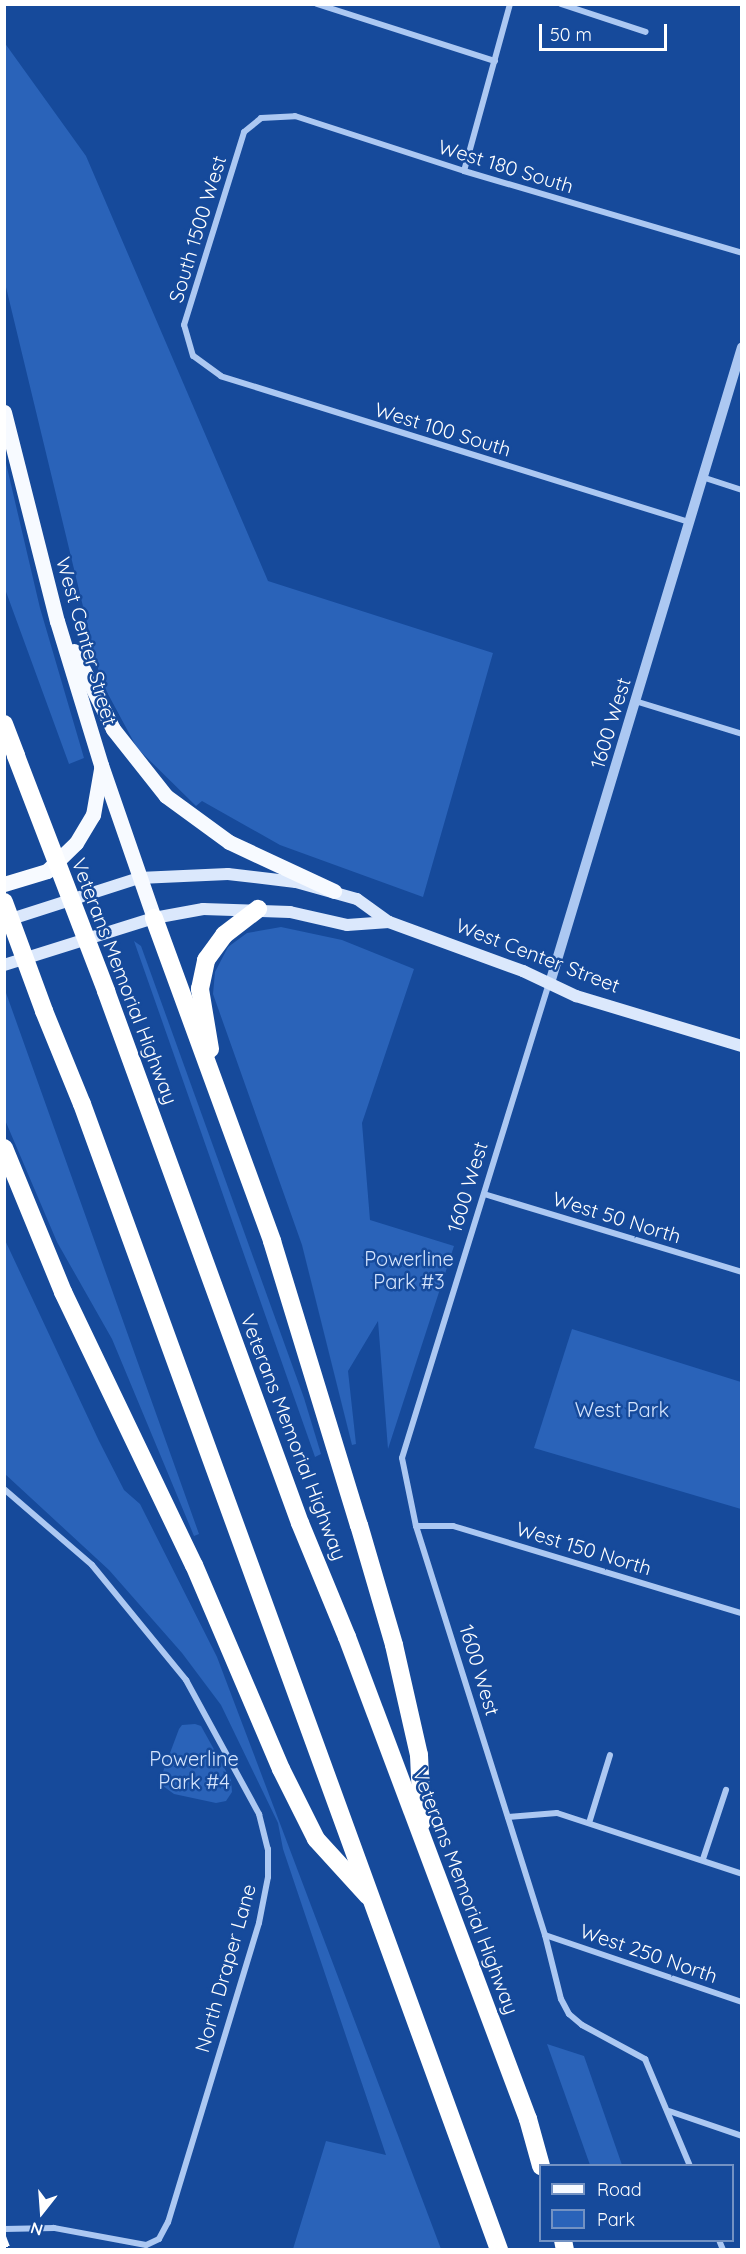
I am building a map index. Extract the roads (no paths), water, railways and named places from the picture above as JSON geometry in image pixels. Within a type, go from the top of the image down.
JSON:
[{"type":"highway","name":"Veterans Memorial Highway","points":[[4,724],[106,991],[300,1523],[347,1637],[528,2118],[540,2164]]},
{"type":"highway","points":[[4,902],[44,1011],[82,1104],[499,2250]]},
{"type":"highway","points":[[208,1063],[210,1040],[200,989],[206,960],[224,934],[258,909]]},
{"type":"highway","points":[[154,918],[208,1063],[298,1323],[394,1645],[419,1755],[423,1839]]},
{"type":"highway","points":[[4,1148],[63,1292],[194,1565],[281,1769],[316,1839],[374,1903]]},
{"type":"main road","name":"West Center Street","points":[[4,412],[57,621],[101,765],[154,918]]},
{"type":"main road","points":[[57,621],[113,729],[166,796],[229,842],[334,891]]},
{"type":"main road","points":[[4,884],[47,871],[76,843],[93,815],[101,765]]},
{"type":"main road","name":"West Center Street","points":[[4,921],[139,878],[201,874],[258,876],[334,891],[357,898],[390,922],[550,983],[576,996],[741,1046]]},
{"type":"main road","name":"West Center Street","points":[[4,965],[154,918],[203,909],[258,909],[347,925],[390,922]]},
{"type":"street","points":[[317,4],[495,61]]},
{"type":"street","points":[[464,171],[510,4]]},
{"type":"street","points":[[561,4],[646,32]]},
{"type":"street","name":"West 180 South","points":[[261,118],[295,116],[464,171],[741,254]]},
{"type":"street","name":"South 1500 West","points":[[193,356],[184,325],[244,132],[261,118]]},
{"type":"street","name":"1600 West","points":[[689,2164],[669,2111],[645,2059],[569,2014],[561,1999],[545,1935],[416,1527],[402,1458],[550,983],[741,347]]},
{"type":"street","name":"West 100 South","points":[[193,356],[221,376],[689,522]]},
{"type":"street","points":[[702,477],[741,490]]},
{"type":"street","points":[[635,701],[741,734]]},
{"type":"street","name":"West 50 North","points":[[484,1194],[741,1272]]},
{"type":"street","name":"North Draper Lane","points":[[4,1489],[92,1565],[186,1680],[258,1814],[268,1849],[268,1877],[252,1945],[168,2222],[159,2239],[146,2245],[54,2228],[4,2229]]},
{"type":"street","name":"West 150 North","points":[[416,1527],[453,1526],[741,1613]]},
{"type":"street","points":[[589,1823],[610,1755]]},
{"type":"street","points":[[703,1859],[726,1790]]},
{"type":"street","points":[[508,1817],[557,1814],[703,1859],[741,1874]]},
{"type":"street","name":"West 250 North","points":[[545,1935],[741,2002]]},
{"type":"street","points":[[669,2111],[741,2136]]},
{"type":"railway","points":[[4,2237],[9,2250]]},
{"type":"park label","name":"Powerline Park #3","points":[[409,1270]]},
{"type":"park label","name":"West Park","points":[[622,1409]]},
{"type":"park label","name":"Powerline Park #4","points":[[194,1770]]}]
